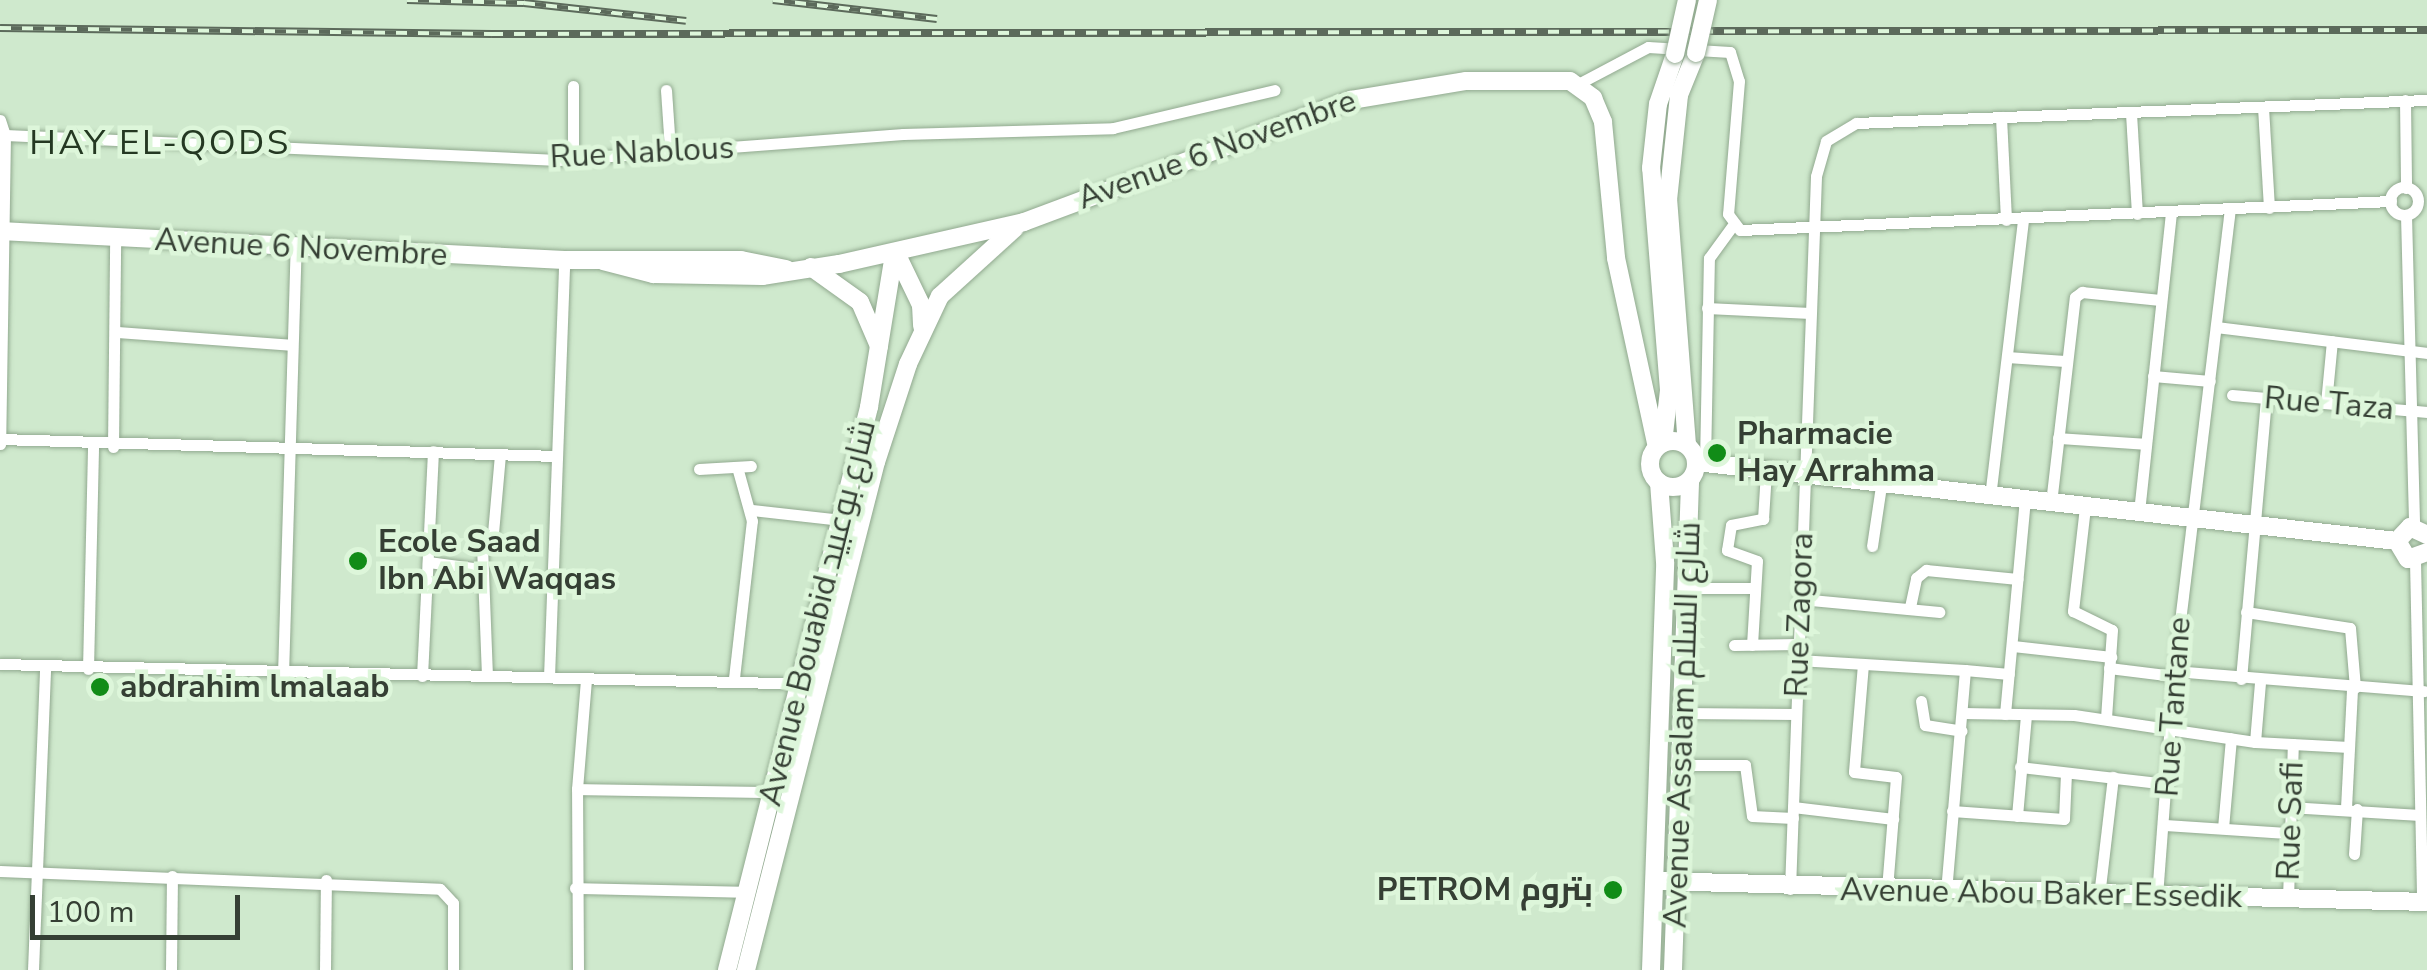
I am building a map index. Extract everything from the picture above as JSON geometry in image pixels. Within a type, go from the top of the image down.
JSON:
[{"type":"street","points":[[1660,445],[1668,406],[1651,168],[1658,104],[1687,0]]},
{"type":"street","name":"Avenue Assalam شارع السلام","points":[[1673,970],[1681,712],[1695,463],[1668,200],[1679,95],[1696,53],[1708,0]]},
{"type":"street","points":[[1660,482],[1672,487],[1695,463],[1711,249],[1732,226],[1738,70],[1730,52],[1712,46],[1648,47],[1578,84],[1593,98],[1606,132],[1616,258],[1645,409],[1660,445],[1695,463],[2397,541],[2420,531],[2411,411],[2406,215],[2390,200]]},
{"type":"street","name":"Avenue 6 Novembre","points":[[2,231],[603,262],[742,260],[786,268],[810,267],[895,254],[1024,222],[1352,100],[1466,82],[1578,84]]},
{"type":"street","points":[[573,86],[573,159]]},
{"type":"street","points":[[666,90],[670,149]]},
{"type":"street","name":"Rue Nablous","points":[[5,135],[573,159],[670,149],[1129,127],[1275,90]]},
{"type":"street","points":[[2405,100],[2406,188]]},
{"type":"street","points":[[2006,220],[2001,116],[2427,100]]},
{"type":"street","points":[[2263,107],[2269,208]]},
{"type":"street","points":[[2131,113],[2137,214]]},
{"type":"street","name":"Rue Zagora","points":[[1790,888],[1817,156],[1833,133],[1856,123],[2001,116]]},
{"type":"street","points":[[0,120],[5,135],[2,443],[555,456]]},
{"type":"street","points":[[1732,226],[1815,230],[2269,208],[2390,200],[2406,188]]},
{"type":"street","points":[[2406,188],[2422,199],[2406,215]]},
{"type":"street","name":"Rue Tantane","points":[[2157,896],[2174,674],[2230,210]]},
{"type":"street","points":[[2139,512],[2171,212]]},
{"type":"street","points":[[1990,496],[2024,220]]},
{"type":"street","name":"Avenue Bouabid شارع بوعبيد","points":[[727,970],[774,792],[922,327],[970,262],[1024,222]]},
{"type":"street","points":[[113,447],[115,238]]},
{"type":"street","points":[[283,675],[296,248]]},
{"type":"street","points":[[895,254],[922,305],[922,327]]},
{"type":"street","name":"Avenue Bouabid شارع بوعبيد","points":[[746,970],[880,353],[895,254]]},
{"type":"street","points":[[549,677],[564,260]]},
{"type":"street","points":[[810,267],[860,302],[880,353]]},
{"type":"street","points":[[2052,503],[2066,361],[2078,293],[2160,300]]},
{"type":"street","points":[[1707,308],[1810,312]]},
{"type":"street","points":[[2216,327],[2427,353]]},
{"type":"street","points":[[116,332],[292,345]]},
{"type":"street","points":[[2326,403],[2332,341]]},
{"type":"street","points":[[2007,357],[2066,361]]},
{"type":"street","points":[[2152,376],[2210,381]]},
{"type":"street","name":"Rue Taza","points":[[2232,395],[2427,412]]},
{"type":"street","points":[[2240,680],[2266,399]]},
{"type":"street","points":[[1645,409],[1656,420],[1668,406]]},
{"type":"street","points":[[2058,438],[2146,444]]},
{"type":"street","name":"Avenue Assalam شارع السلام","points":[[1651,970],[1666,562],[1660,482],[1650,465],[1660,445]]},
{"type":"street","points":[[88,670],[92,446]]},
{"type":"street","points":[[422,676],[432,451]]},
{"type":"street","points":[[487,676],[482,547],[493,532],[500,454]]},
{"type":"street","points":[[698,470],[744,466],[752,510],[734,678]]},
{"type":"street","points":[[1752,645],[1756,559],[1729,554],[1728,542],[1734,523],[1762,519],[1766,471]]},
{"type":"street","points":[[1872,546],[1881,486]]},
{"type":"street","points":[[2004,714],[2025,500]]},
{"type":"street","points":[[2085,507],[2073,610],[2109,625],[2106,719]]},
{"type":"street","points":[[752,510],[841,520]]},
{"type":"street","points":[[2397,541],[2402,555],[2421,556],[2420,816],[2425,902]]},
{"type":"street","points":[[428,562],[481,569]]},
{"type":"street","points":[[1910,607],[1916,578],[1926,570],[2018,579]]},
{"type":"street","points":[[1689,588],[1755,588]]},
{"type":"street","points":[[1800,598],[1939,612]]},
{"type":"street","points":[[2246,612],[2350,628],[2353,688],[2349,747],[2354,854]]},
{"type":"street","points":[[1734,645],[1798,644]]},
{"type":"street","points":[[2012,646],[2174,674],[2423,691]]},
{"type":"street","points":[[1798,660],[2010,674]]},
{"type":"street","points":[[0,664],[44,669],[283,675],[734,678],[811,683]]},
{"type":"street","points":[[1864,664],[1854,772],[1896,777],[1887,890]]},
{"type":"street","points":[[32,970],[44,669]]},
{"type":"street","points":[[1946,890],[1965,670]]},
{"type":"street","points":[[578,970],[577,789],[586,679]]},
{"type":"street","points":[[2255,742],[2260,682]]},
{"type":"street","points":[[1921,701],[1925,724],[1962,730]]},
{"type":"street","points":[[1681,712],[1796,714]]},
{"type":"street","points":[[1962,713],[2106,719],[2255,742],[2349,747]]},
{"type":"street","points":[[2016,816],[2026,714]]},
{"type":"street","points":[[2223,828],[2231,738]]},
{"type":"street","name":"Rue Safi","points":[[2288,899],[2287,833],[2293,744]]},
{"type":"street","points":[[1680,765],[1745,765],[1750,814],[1792,812],[1893,819]]},
{"type":"street","points":[[2020,767],[2168,784]]},
{"type":"street","points":[[1952,810],[2064,818],[2066,773]]},
{"type":"street","points":[[2098,896],[2112,777]]},
{"type":"street","points":[[577,789],[774,792]]},
{"type":"street","points":[[2289,807],[2351,808],[2420,816]]},
{"type":"street","points":[[2164,825],[2287,833]]},
{"type":"street","points":[[0,871],[326,880],[445,891],[453,903],[454,970]]},
{"type":"street","points":[[171,970],[172,876]]},
{"type":"street","points":[[326,880],[326,970]]},
{"type":"street","name":"Avenue Abou Baker Essedik","points":[[1656,881],[1790,888],[2425,902]]},
{"type":"street","points":[[575,888],[747,892]]},
{"type":"railway","points":[[407,0],[524,3],[686,21]]},
{"type":"railway","points":[[773,0],[937,19]]},
{"type":"railway","points":[[0,28],[492,34],[2427,30]]},
{"type":"place","name":"Pharmacie Hay Arrahma","points":[[1717,453]]},
{"type":"place","name":"Ecole Saad Ibn Abi Waqqas","points":[[358,561]]},
{"type":"place","name":"abdrahim lmalaab","points":[[100,687]]},
{"type":"place","name":"PETROM بتروم","points":[[1613,890]]},
{"type":"district","name":"HAY EL-QODS","points":[[160,143]]}]
